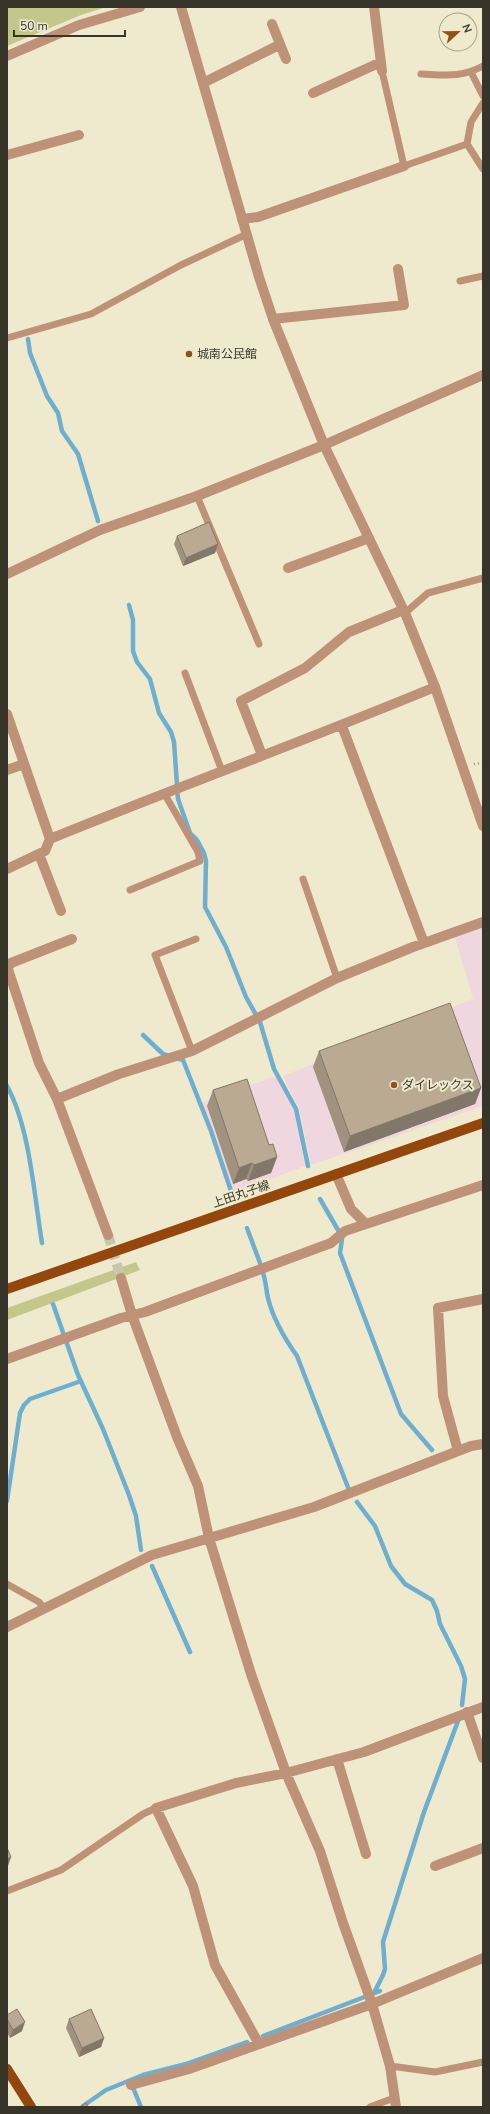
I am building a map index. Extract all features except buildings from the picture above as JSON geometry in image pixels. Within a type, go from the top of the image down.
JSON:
[{"type":"main road","name":"上田丸子線","points":[[7,1289],[483,1123]]},
{"type":"main road","points":[[7,2069],[31,2107]]},
{"type":"street","points":[[7,56],[79,25],[140,7]]},
{"type":"street","points":[[181,7],[242,219],[273,319],[324,445],[404,611],[435,687],[483,826]]},
{"type":"street","points":[[313,93],[382,67],[374,7]]},
{"type":"street","points":[[272,24],[279,45],[286,59]]},
{"type":"street","points":[[203,83],[279,45]]},
{"type":"street","points":[[7,155],[80,135]]},
{"type":"street","points":[[242,219],[258,217],[404,166]]},
{"type":"street","points":[[273,319],[404,305],[398,269]]},
{"type":"street","points":[[7,574],[100,530],[197,496],[324,445],[483,375]]},
{"type":"street","points":[[288,568],[369,538]]},
{"type":"street","points":[[262,755],[241,701],[305,668],[349,632],[404,611]]},
{"type":"street","points":[[50,839],[262,755],[342,726],[435,687]]},
{"type":"street","points":[[7,714],[50,839],[45,851],[7,869]]},
{"type":"street","points":[[342,726],[424,943]]},
{"type":"street","points":[[7,770],[24,764]]},
{"type":"street","points":[[40,854],[61,911]]},
{"type":"street","points":[[57,1099],[119,1074],[192,1051],[337,978],[424,943],[483,922]]},
{"type":"street","points":[[72,939],[11,963],[7,968],[39,1063],[57,1099],[108,1236]]},
{"type":"street","points":[[336,1174],[351,1209],[366,1224]]},
{"type":"street","points":[[7,1359],[132,1315],[145,1312],[330,1243],[345,1231],[483,1185]]},
{"type":"street","points":[[121,1278],[132,1315],[177,1437],[198,1486],[209,1538],[250,1674],[286,1773],[320,1851],[340,1916],[372,2004],[390,2066],[395,2102]]},
{"type":"street","points":[[458,1451],[443,1396],[438,1308],[483,1299]]},
{"type":"street","points":[[7,1627],[152,1555],[314,1507],[471,1446],[483,1444]]},
{"type":"street","points":[[259,2044],[215,1965],[193,1886],[156,1808],[236,1783],[286,1773],[364,1752],[483,1707]]},
{"type":"street","points":[[467,1712],[483,1758]]},
{"type":"street","points":[[337,1759],[366,1854]]},
{"type":"street","points":[[435,1866],[483,1848]]},
{"type":"street","points":[[132,2085],[189,2069],[372,2004],[483,1958]]},
{"type":"lane","points":[[421,74],[459,75],[471,72],[483,66]]},
{"type":"lane","points":[[382,67],[404,166],[467,144]]},
{"type":"lane","points":[[471,72],[483,96]]},
{"type":"lane","points":[[483,103],[471,122],[467,144],[483,169]]},
{"type":"lane","points":[[7,338],[91,314],[181,265],[247,234]]},
{"type":"lane","points":[[460,281],[483,276]]},
{"type":"lane","points":[[197,496],[259,644]]},
{"type":"lane","points":[[404,611],[428,593],[483,578]]},
{"type":"lane","points":[[185,673],[222,771]]},
{"type":"lane","points":[[130,890],[200,861],[198,852],[164,793]]},
{"type":"lane","points":[[303,879],[337,978]]},
{"type":"lane","points":[[192,1051],[155,955],[196,939]]},
{"type":"lane","points":[[7,1584],[39,1602],[45,1609]]},
{"type":"lane","points":[[7,1891],[61,1870],[143,1814],[156,1808]]},
{"type":"lane","points":[[390,2066],[435,2072],[483,2062]]},
{"type":"lane","points":[[370,2107],[395,2102]]},
{"type":"shaded area","name":"ダイレックス","points":[[483,927],[483,1106],[311,1165],[299,1108],[283,1076],[473,999],[455,937]]},
{"type":"shaded area","points":[[276,1076],[294,1110],[305,1166],[234,1193],[201,1103]]},
{"type":"green space","points":[[7,7],[106,7],[81,15],[7,46]]},
{"type":"green space","points":[[136,1262],[140,1270],[7,1320],[7,1308]]},
{"type":"waterway","points":[[28,339],[30,353],[47,396],[58,413],[62,431],[78,454],[98,521]]},
{"type":"waterway","points":[[129,605],[133,620],[133,651],[137,662],[150,679],[159,713],[171,732],[174,742],[178,799],[190,833],[197,840],[204,853],[206,861],[205,907],[226,947],[246,997],[260,1022],[274,1069],[296,1109],[308,1166]]},
{"type":"waterway","points":[[143,1035],[163,1054],[169,1056]]},
{"type":"waterway","points":[[176,1058],[183,1060],[211,1131],[232,1194]]},
{"type":"waterway","points":[[7,1086],[15,1103],[26,1141],[42,1243]]},
{"type":"waterway","points":[[320,1199],[338,1230]]},
{"type":"waterway","points":[[247,1228],[260,1263]]},
{"type":"waterway","points":[[342,1239],[340,1253],[401,1414],[432,1450]]},
{"type":"waterway","points":[[263,1273],[273,1314],[284,1336],[297,1356],[349,1490]]},
{"type":"waterway","points":[[53,1304],[78,1375],[103,1429],[129,1495],[136,1516],[141,1550]]},
{"type":"waterway","points":[[7,1501],[20,1413],[24,1405],[30,1399],[81,1381]]},
{"type":"waterway","points":[[357,1502],[375,1526],[391,1566],[405,1584],[432,1600],[437,1611],[440,1624],[461,1666],[465,1679],[462,1705]]},
{"type":"waterway","points":[[152,1566],[190,1652]]},
{"type":"waterway","points":[[375,1991],[385,1969],[383,1942],[424,1812],[458,1721]]},
{"type":"waterway","points":[[263,2036],[380,1991]]},
{"type":"waterway","points":[[83,2106],[106,2090],[143,2075],[186,2064],[247,2042]]},
{"type":"waterway","points":[[134,2090],[141,2107]]},
{"type":"tunnel","points":[[108,1235],[121,1278]]},
{"type":"place","name":"城南公民館","points":[[189,354]]},
{"type":"place","name":"ダイレックス","points":[[394,1085]]}]
